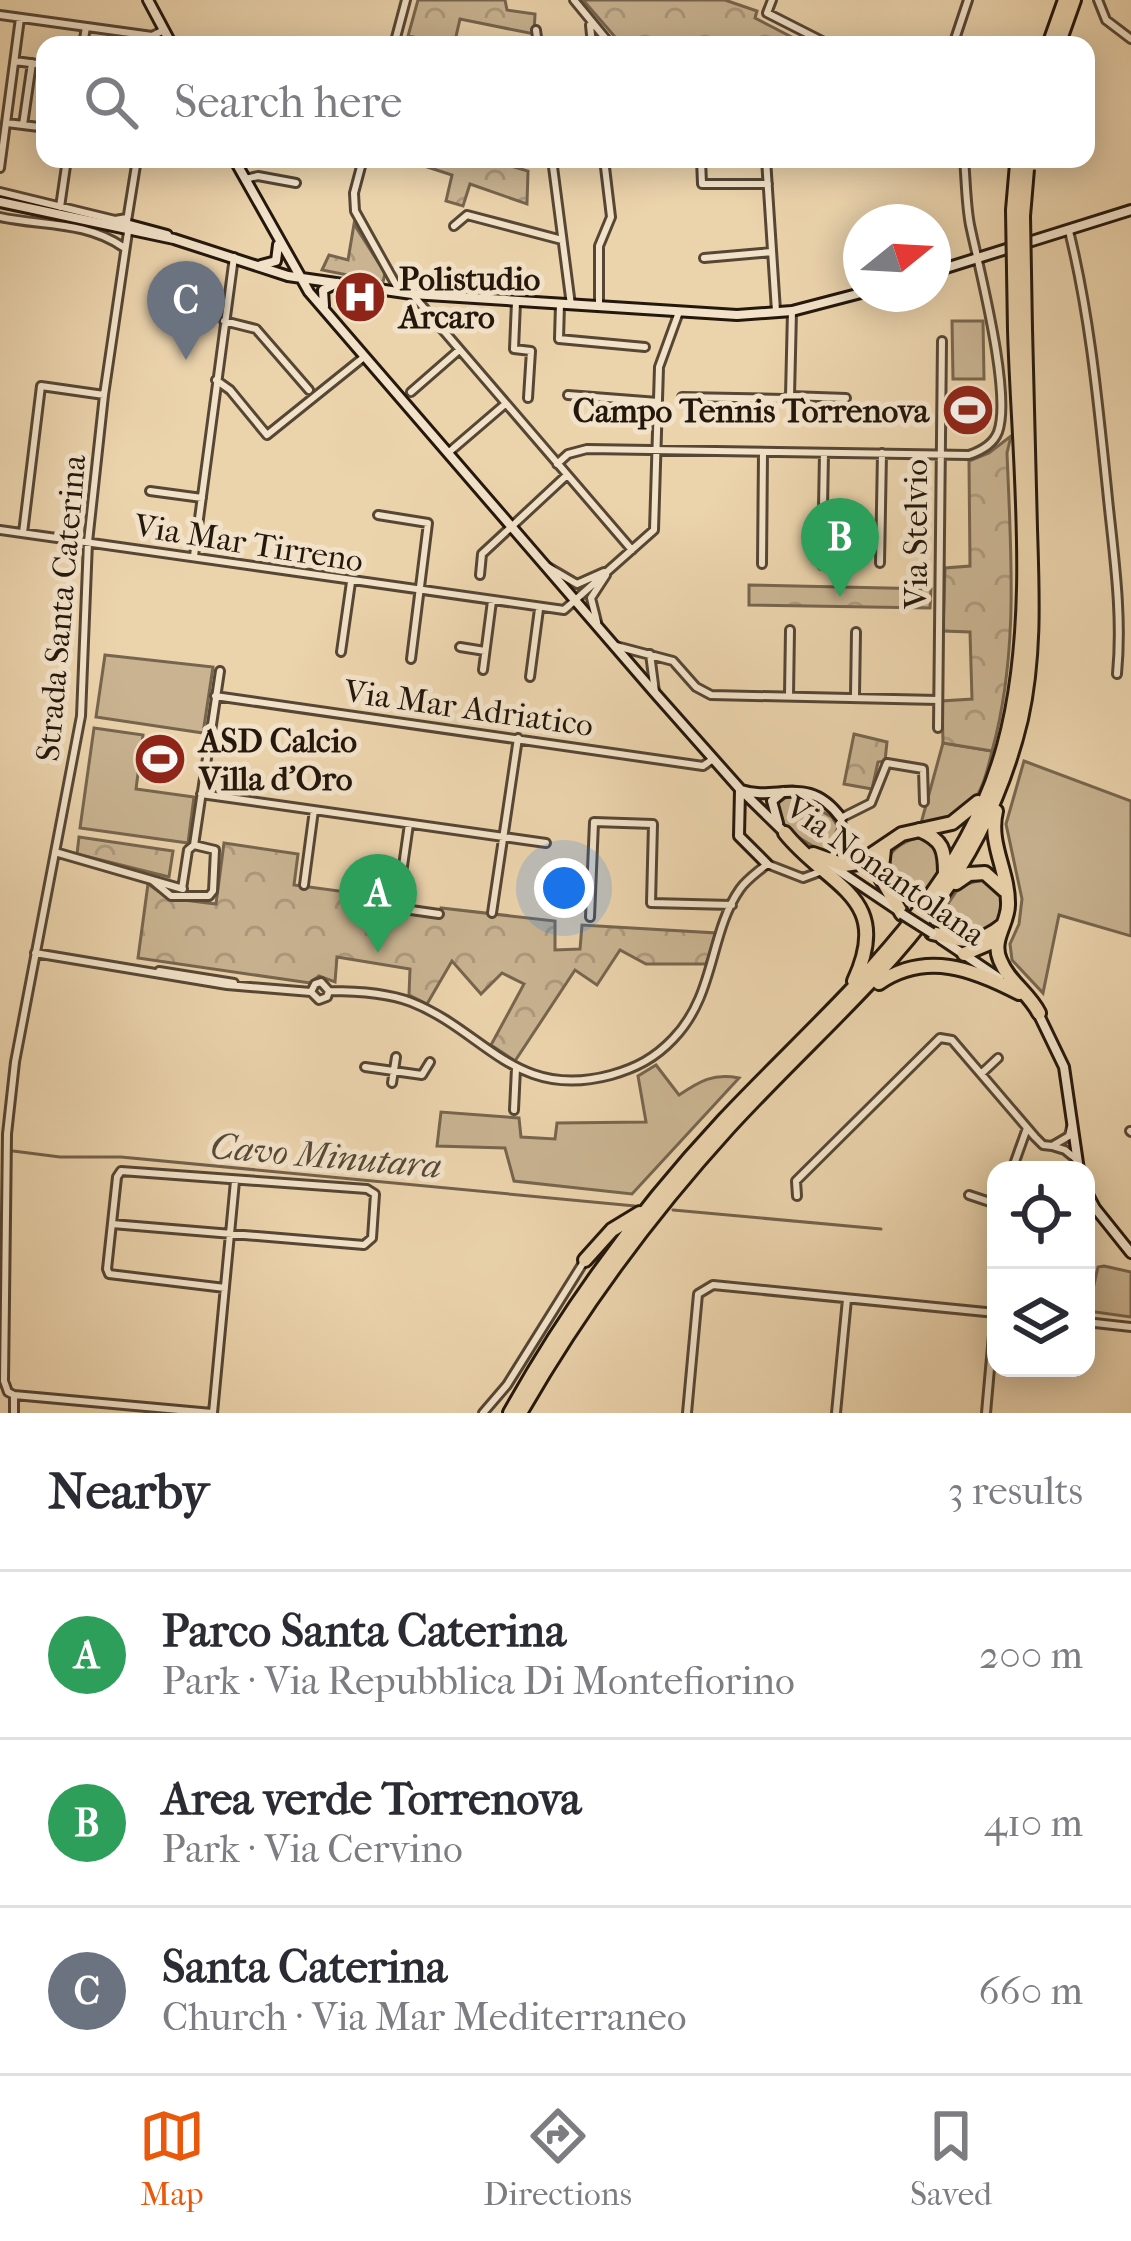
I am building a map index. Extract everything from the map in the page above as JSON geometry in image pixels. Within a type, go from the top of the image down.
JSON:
[{"type":"highway","points":[[1058,36],[1072,1]]},
{"type":"highway","points":[[520,1413],[575,1322],[641,1231],[948,882],[990,787],[1014,705],[1023,623],[1023,168]]},
{"type":"highway","points":[[510,1413],[566,1318],[647,1210],[722,1122],[906,946],[983,826],[1021,718],[1033,623],[1020,329]]},
{"type":"highway","points":[[1003,778],[993,832],[1007,897],[1000,961],[1039,1013]]},
{"type":"highway","points":[[813,854],[851,865],[867,860],[895,837],[961,819],[990,787]]},
{"type":"highway","points":[[918,830],[941,844],[948,882]]},
{"type":"highway","points":[[783,831],[859,904],[867,945],[856,992]]},
{"type":"highway","points":[[885,848],[880,878],[902,914]]},
{"type":"highway","points":[[948,882],[985,873],[1007,897]]},
{"type":"highway","points":[[932,933],[971,943],[1001,930]]},
{"type":"highway","points":[[964,954],[983,948],[1001,930]]},
{"type":"highway","points":[[856,992],[898,972],[944,965],[970,970],[1018,993]]},
{"type":"highway","points":[[586,1260],[612,1230],[647,1210]]},
{"type":"highway","points":[[530,1413],[531,1394]]},
{"type":"main road","points":[[148,0],[167,36]]},
{"type":"main road","name":"Via Nonantolana","points":[[239,168],[299,278],[325,311],[762,813],[813,854],[964,954],[1039,1013],[1064,1067],[1077,1161]]},
{"type":"main road","points":[[0,202],[104,225],[127,224],[299,278],[412,294],[776,314],[843,298]]},
{"type":"main road","points":[[951,266],[1131,210]]},
{"type":"main road","points":[[251,265],[276,261],[278,238]]},
{"type":"main road","points":[[325,311],[323,290],[338,282]]},
{"type":"main road","points":[[767,864],[737,832],[740,789],[754,794],[789,790],[825,802],[841,818]]},
{"type":"main road","points":[[783,831],[772,801],[789,790]]},
{"type":"main road","points":[[737,832],[746,815],[762,813]]},
{"type":"main road","points":[[1095,1208],[1131,1252]]},
{"type":"street","points":[[396,36],[406,0]]},
{"type":"street","points":[[574,0],[603,36]]},
{"type":"street","points":[[772,0],[767,13],[812,36]]},
{"type":"street","points":[[956,36],[968,0]]},
{"type":"street","points":[[1097,0],[1106,20],[1131,39]]},
{"type":"street","points":[[0,15],[132,36]]},
{"type":"street","points":[[0,168],[20,18]]},
{"type":"street","points":[[590,20],[591,36]]},
{"type":"street","points":[[84,36],[86,27]]},
{"type":"street","points":[[157,36],[164,30]]},
{"type":"street","points":[[536,30],[537,36]]},
{"type":"street","points":[[15,61],[36,63]]},
{"type":"street","points":[[23,125],[32,63]]},
{"type":"street","points":[[7,123],[36,127]]},
{"type":"street","points":[[60,207],[66,168]]},
{"type":"street","name":"Strada Santa Caterina","points":[[14,1413],[14,1395],[4,1385],[7,1134],[83,697],[88,542],[135,168]]},
{"type":"street","points":[[361,168],[353,206],[400,292]]},
{"type":"street","points":[[553,168],[566,304],[559,339],[645,347]]},
{"type":"street","points":[[599,307],[599,247],[611,217],[605,168]]},
{"type":"street","points":[[701,168],[702,184],[768,184]]},
{"type":"street","points":[[767,168],[776,314]]},
{"type":"street","points":[[557,464],[568,454],[587,449],[940,455],[976,453],[990,444],[1001,417],[989,304],[969,220],[965,168]]},
{"type":"street","points":[[245,179],[258,176],[296,183]]},
{"type":"street","points":[[0,192],[127,224]]},
{"type":"street","points":[[454,226],[467,215],[562,240]]},
{"type":"street","points":[[0,217],[88,231],[124,248]]},
{"type":"street","points":[[1069,231],[1102,423],[1120,616],[1117,674]]},
{"type":"street","points":[[704,258],[772,252]]},
{"type":"street","points":[[194,556],[234,257]]},
{"type":"street","points":[[412,294],[632,550]]},
{"type":"street","points":[[516,302],[514,349],[531,351],[529,398]]},
{"type":"street","points":[[790,396],[792,311]]},
{"type":"street","points":[[577,600],[656,525],[658,367],[679,312]]},
{"type":"street","points":[[224,321],[256,328],[309,390]]},
{"type":"street","name":"Via Stelvio","points":[[938,728],[942,341]]},
{"type":"street","points":[[411,392],[458,351]]},
{"type":"street","points":[[217,380],[268,435],[364,357]]},
{"type":"street","points":[[23,533],[41,386],[104,395]]},
{"type":"street","points":[[568,395],[658,402]]},
{"type":"street","points":[[682,397],[846,398]]},
{"type":"street","points":[[448,453],[505,404]]},
{"type":"street","points":[[762,564],[763,452]]},
{"type":"street","points":[[822,565],[824,453]]},
{"type":"street","points":[[880,563],[882,454]]},
{"type":"street","points":[[480,575],[482,554],[568,476]]},
{"type":"street","points":[[150,491],[202,498]]},
{"type":"street","name":"Via Mar Tirreno","points":[[378,515],[428,523],[420,591]]},
{"type":"street","name":"Via Mar Tirreno","points":[[0,530],[539,609],[565,610],[577,600]]},
{"type":"street","points":[[547,566],[577,584],[607,572]]},
{"type":"street","points":[[601,629],[591,598],[607,572]]},
{"type":"street","points":[[341,652],[351,582]]},
{"type":"street","points":[[411,659],[420,591]]},
{"type":"street","points":[[483,670],[492,601]]},
{"type":"street","points":[[530,677],[539,609]]},
{"type":"street","points":[[789,695],[790,630]]},
{"type":"street","points":[[855,696],[856,632]]},
{"type":"street","points":[[616,646],[673,661],[696,687],[711,695],[938,700]]},
{"type":"street","points":[[460,647],[485,652]]},
{"type":"street","points":[[650,654],[655,693]]},
{"type":"street","points":[[652,674],[665,658]]},
{"type":"street","points":[[185,891],[220,671]]},
{"type":"street","name":"Via Mar Adriatico","points":[[215,696],[703,766],[713,759]]},
{"type":"street","points":[[493,913],[518,738]]},
{"type":"street","name":"Via Nonantolana","points":[[833,855],[843,835],[841,818],[871,803],[883,766],[894,761],[923,769],[924,802]]},
{"type":"street","points":[[201,794],[547,844]]},
{"type":"street","points":[[304,885],[314,810]]},
{"type":"street","points":[[590,917],[594,823],[653,824],[651,903],[732,905]]},
{"type":"street","points":[[397,908],[409,824]]},
{"type":"street","points":[[55,852],[153,881],[172,896],[185,891],[203,898],[213,891],[215,850],[194,845]]},
{"type":"street","points":[[35,953],[311,992],[318,982],[329,991],[406,1000],[516,1068],[543,1077],[599,1078],[631,1070],[658,1054],[694,1013],[732,905],[767,864]]},
{"type":"street","name":"Via Nonantolana","points":[[767,864],[803,878],[822,871]]},
{"type":"street","points":[[355,902],[439,914]]},
{"type":"street","points":[[797,1196],[796,1181],[934,1040],[952,1040],[1043,1145],[1065,1150],[1075,1161]]},
{"type":"street","points":[[392,1083],[396,1058]]},
{"type":"street","points":[[981,1074],[998,1058]]},
{"type":"street","points":[[365,1067],[422,1075],[430,1062]]},
{"type":"street","points":[[514,1110],[516,1068]]},
{"type":"street","points":[[1052,1146],[1069,1136],[1072,1124]]},
{"type":"street","points":[[1015,1161],[1028,1128]]},
{"type":"street","points":[[112,1224],[364,1245],[373,1234],[376,1198],[370,1190],[124,1169],[117,1177],[107,1269],[113,1276],[225,1288]]},
{"type":"street","points":[[14,1395],[214,1413],[235,1180]]},
{"type":"street","points":[[969,1195],[987,1201]]},
{"type":"street","points":[[483,1413],[586,1260]]},
{"type":"street","points":[[686,1413],[698,1294],[704,1287],[987,1312]]},
{"type":"street","points":[[836,1413],[847,1299]]},
{"type":"street","points":[[1095,1323],[1131,1327]]},
{"type":"street","points":[[986,1413],[990,1377]]},
{"type":"green space","points":[[418,0],[505,0],[507,10],[535,14],[534,34],[460,19],[456,36],[408,36]]},
{"type":"green space","points":[[583,0],[725,0],[757,11],[755,18],[790,36],[614,36]]},
{"type":"green space","points":[[430,168],[528,171],[527,204],[470,184],[463,206],[446,201],[452,175]]},
{"type":"green space","points":[[354,224],[385,273],[383,282],[322,270],[329,255],[348,260]]},
{"type":"green space","points":[[952,321],[983,321],[984,379],[953,379]]},
{"type":"green space","points":[[1011,436],[1007,453],[1010,640],[992,751],[943,743],[942,701],[972,699],[970,632],[943,631],[945,568],[970,566],[969,461]]},
{"type":"green space","points":[[749,585],[931,589],[930,608],[749,605]]},
{"type":"green space","points":[[105,655],[213,667],[203,733],[96,717]]},
{"type":"green space","points":[[94,728],[143,735],[136,789],[194,797],[188,843],[80,828]]},
{"type":"green space","points":[[854,734],[887,742],[885,761],[878,762],[872,789],[844,784]]},
{"type":"green space","points":[[943,743],[992,751],[988,769],[971,804],[951,817],[920,827]]},
{"type":"green space","points":[[1024,761],[1131,801],[1131,936],[1059,915],[1043,993],[1012,960],[1010,944],[1022,899],[1006,824]]},
{"type":"green space","points":[[792,795],[832,817],[838,827],[827,854],[781,820],[775,803]]},
{"type":"green space","points":[[79,837],[173,851],[169,877],[77,854]]},
{"type":"green space","points":[[918,838],[932,841],[943,863],[916,909],[890,892],[883,874],[894,851]]},
{"type":"green space","points":[[224,843],[298,854],[294,885],[354,893],[354,905],[439,917],[441,908],[555,921],[555,950],[580,949],[582,925],[716,933],[706,964],[646,964],[620,950],[597,985],[575,970],[515,1061],[491,1045],[524,984],[502,973],[481,994],[452,961],[427,1004],[409,995],[410,969],[337,957],[335,982],[319,976],[310,983],[138,958],[148,884],[168,898],[216,904]]},
{"type":"green space","points":[[984,879],[1001,899],[999,926],[988,935],[957,939],[935,923],[960,886]]},
{"type":"green space","points":[[656,1065],[679,1095],[707,1079],[739,1078],[632,1194],[514,1181],[505,1148],[437,1146],[441,1112],[519,1118],[521,1137],[555,1139],[557,1123],[646,1122],[638,1076]]},
{"type":"green space","points":[[1098,1267],[1131,1272],[1131,1317],[1095,1312]]},
{"type":"waterway","name":"Cavo Minutara","points":[[13,1151],[635,1206]]},
{"type":"waterway","name":"Cavo Minutara","points":[[673,1210],[881,1229]]},
{"type":"place","name":"Polistudio Arcaro","points":[[360,297]]},
{"type":"place","name":"Santa Caterina","points":[[186,360]]},
{"type":"place","name":"Campo Tennis Torrenova","points":[[968,410]]},
{"type":"place","name":"Area verde Torrenova","points":[[840,597]]},
{"type":"place","name":"ASD Calcio Villa d'Oro","points":[[160,759]]},
{"type":"place","name":"Parco Santa Caterina","points":[[378,953]]}]
